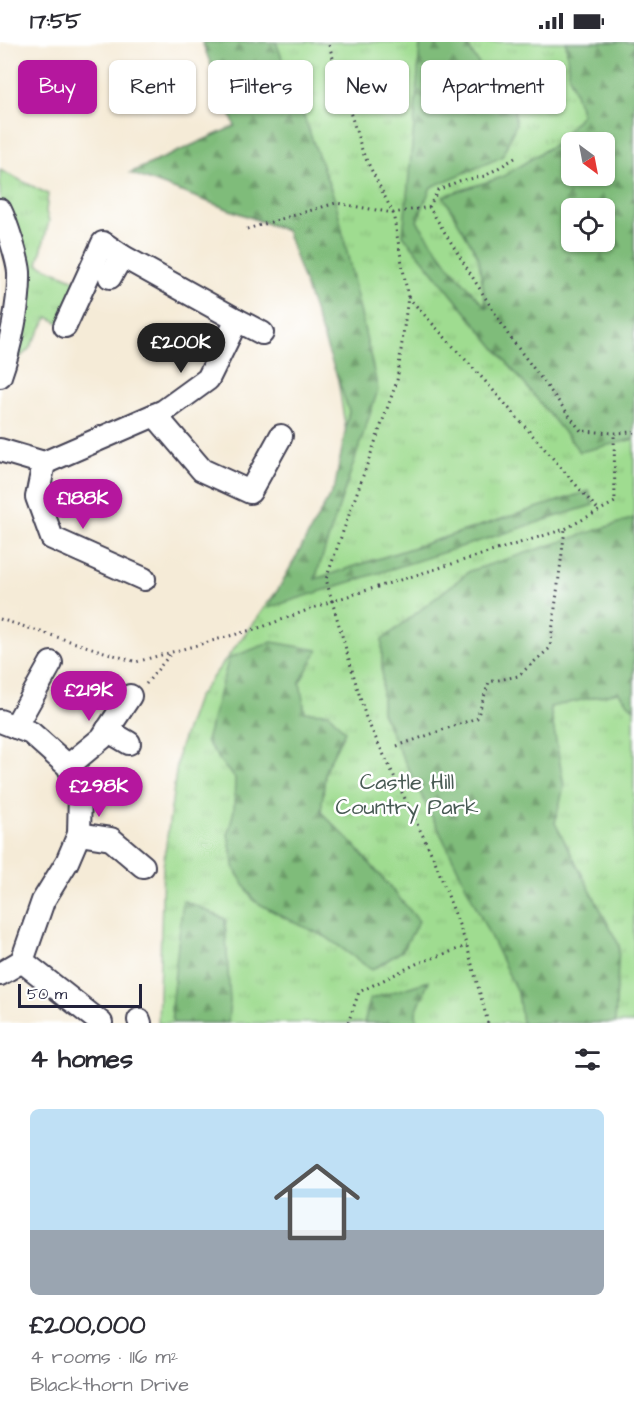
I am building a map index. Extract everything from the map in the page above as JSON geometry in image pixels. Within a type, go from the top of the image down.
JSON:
[{"type":"street","points":[[0,210],[19,270],[18,299],[0,376]]},
{"type":"street","points":[[65,326],[103,243],[122,256],[262,333]]},
{"type":"street","points":[[110,277],[122,256]]},
{"type":"street","points":[[0,450],[44,463],[164,411],[208,379],[237,320]]},
{"type":"street","points":[[155,415],[202,470],[250,492],[281,436]]},
{"type":"street","points":[[44,463],[37,496],[52,538],[144,579]]},
{"type":"street","points":[[0,974],[22,961],[43,901],[68,862],[79,834],[80,792],[68,766],[31,733],[7,724],[51,663]]},
{"type":"street","points":[[68,766],[102,738],[130,696]]},
{"type":"street","points":[[107,730],[129,743]]},
{"type":"street","points":[[79,834],[111,839],[143,866]]},
{"type":"street","points":[[22,961],[101,1023]]},
{"type":"path","points":[[328,42],[363,153],[393,213],[408,297],[397,381],[326,579],[366,718],[435,861],[467,946],[488,1023]]},
{"type":"path","points":[[429,207],[438,190],[459,181],[485,176],[515,158]]},
{"type":"path","points":[[247,229],[336,203],[393,213],[429,207]]},
{"type":"path","points":[[429,207],[509,336],[581,431],[634,432]]},
{"type":"path","points":[[408,297],[599,511]]},
{"type":"path","points":[[0,619],[136,662],[262,627],[332,600],[565,529],[599,511],[615,502],[614,433]]},
{"type":"path","points":[[397,746],[477,718],[489,682],[518,676],[550,648],[565,529]]},
{"type":"path","points":[[130,696],[142,689],[172,652]]},
{"type":"path","points":[[348,1023],[359,992],[416,964],[467,946]]},
{"type":"green space","points":[[202,42],[276,42],[283,60],[209,60]]},
{"type":"green space","name":"Castle Hill Country Park","points":[[205,42],[634,42],[634,1023],[158,1023],[163,867],[179,750],[197,698],[297,564],[333,508],[349,452],[332,341],[289,232],[130,173],[235,126],[231,114],[313,114],[313,60],[214,60]]},
{"type":"green space","points":[[465,42],[476,60],[421,60],[421,114],[515,114],[516,124],[502,157],[431,187],[417,221],[449,266],[486,307],[478,256],[443,196],[502,177],[555,144],[561,137],[561,186],[615,186],[615,132],[566,132],[582,114],[569,75],[566,42],[634,42],[634,439],[580,452],[403,235],[420,44]]},
{"type":"green space","points":[[230,114],[303,114],[336,203],[378,390],[315,579],[589,491],[593,505],[268,608],[335,486],[349,411],[286,230],[130,173],[235,126]]},
{"type":"green space","points":[[0,170],[48,194],[46,212],[49,221],[38,264],[84,284],[65,326],[48,317],[29,349],[2,374],[18,299],[0,212]]},
{"type":"green space","points":[[634,518],[634,709],[618,692],[550,707],[564,786],[555,823],[619,945],[615,1023],[522,1023],[518,994],[382,712],[382,640],[470,571]]},
{"type":"green space","points":[[272,642],[318,650],[300,682],[305,712],[329,713],[345,731],[326,768],[321,812],[355,846],[419,921],[402,951],[372,970],[326,937],[254,901],[235,870],[228,834],[234,810],[235,778],[206,741],[229,658]]},
{"type":"green space","points":[[183,900],[225,919],[230,1002],[228,1023],[173,1023],[171,1008]]},
{"type":"green space","points":[[429,981],[416,1012],[417,1023],[364,1023],[370,999]]}]
